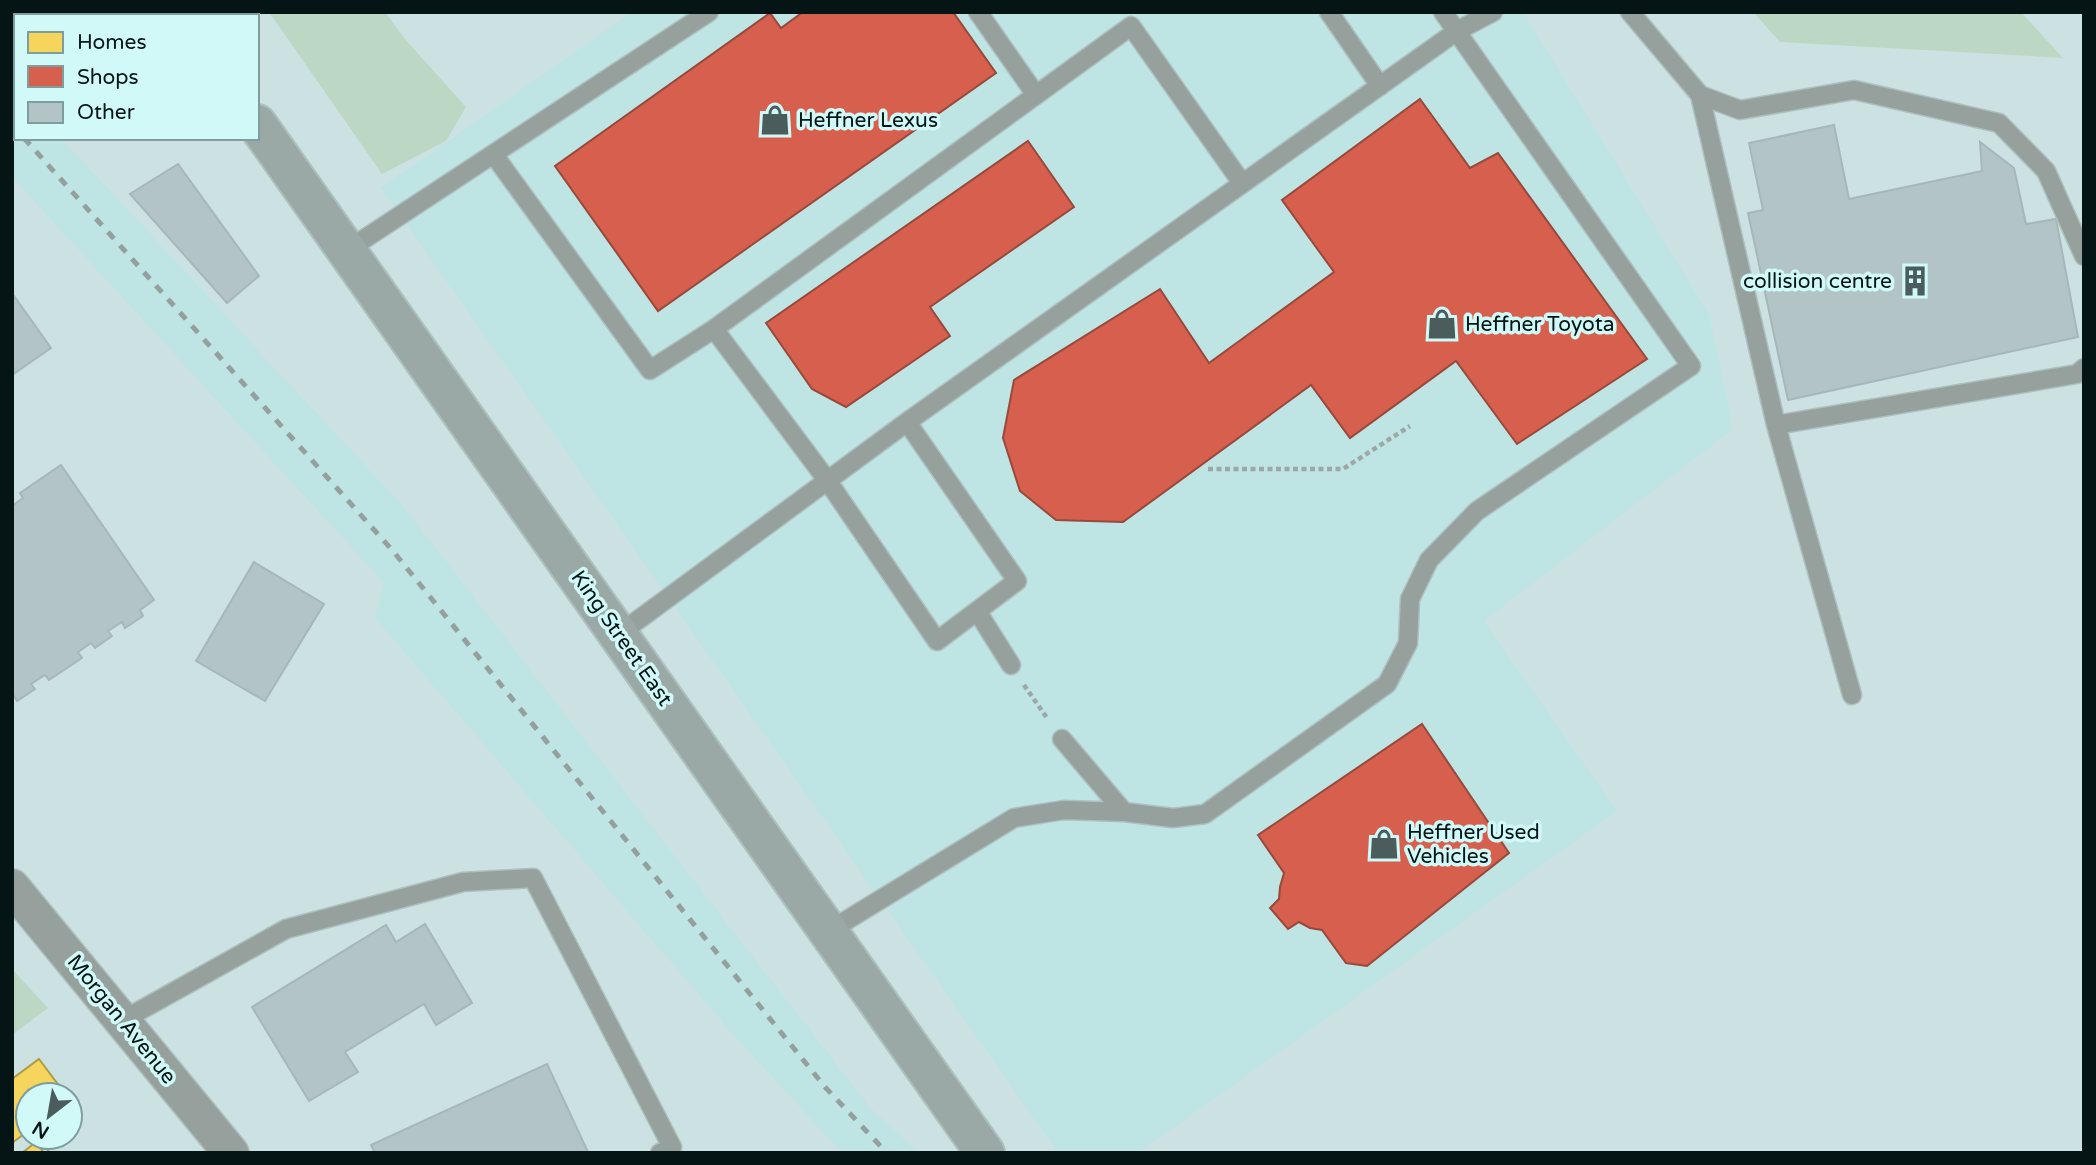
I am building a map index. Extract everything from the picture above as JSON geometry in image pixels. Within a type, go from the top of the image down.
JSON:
[{"type":"main road","name":"King Street East","points":[[259,127],[985,1153]]},
{"type":"street","name":"Morgan Avenue","points":[[12,887],[231,1153]]},
{"type":"lane","points":[[346,251],[709,12]]},
{"type":"lane","points":[[978,12],[1036,95]]},
{"type":"lane","points":[[1329,12],[1380,86]]},
{"type":"lane","points":[[829,931],[1014,818],[1063,810],[1173,818],[1205,814],[1387,684],[1408,643],[1410,599],[1429,560],[1477,511],[1691,366],[1443,12]]},
{"type":"lane","points":[[619,634],[827,480],[1242,183],[1457,31],[1493,12]]},
{"type":"lane","points":[[1630,12],[1700,95],[1776,425],[1852,695]]},
{"type":"lane","points":[[494,155],[650,370],[714,330],[1131,26],[1242,183]]},
{"type":"lane","points":[[1700,95],[1741,110],[1854,90],[1999,123],[2046,171],[2084,256]]},
{"type":"lane","points":[[714,330],[827,480],[937,641],[1017,581],[908,422]]},
{"type":"lane","points":[[1776,425],[2077,374],[2084,368]]},
{"type":"lane","points":[[977,611],[1011,665]]},
{"type":"lane","points":[[1062,739],[1124,813]]},
{"type":"lane","points":[[123,1020],[286,929],[463,882],[533,878],[672,1147],[660,1153]]},
{"type":"path","points":[[1208,469],[1343,469],[1410,425]]},
{"type":"path","points":[[1011,665],[1062,739]]},
{"type":"shaded area","points":[[632,12],[1523,12],[1709,314],[1733,429],[1484,621],[1617,811],[1138,1153],[1058,1153],[381,188]]},
{"type":"shaded area","points":[[12,86],[14,140],[63,140],[404,507],[869,1106],[918,1153],[842,1153],[731,1032],[375,618],[384,583],[12,177]]},
{"type":"green space","points":[[269,12],[385,12],[405,39],[466,107],[446,141],[382,174]]},
{"type":"green space","points":[[1753,12],[2021,12],[2063,58],[1780,42]]},
{"type":"green space","points":[[12,969],[48,1008],[12,1035]]},
{"type":"building: Homes","points":[[39,1059],[56,1081],[14,1081],[12,1143],[12,1079]]},
{"type":"building: Homes","points":[[43,1151],[44,1153],[22,1153]]},
{"type":"building: Shops","name":"Heffner Lexus","points":[[803,12],[953,12],[996,73],[658,311],[555,166],[770,13],[781,28]]},
{"type":"building: Shops","name":"Heffner Toyota","points":[[1420,99],[1470,168],[1498,153],[1647,359],[1517,444],[1456,361],[1350,438],[1311,385],[1123,522],[1056,520],[1020,491],[1003,438],[1014,380],[1160,289],[1209,363],[1334,272],[1282,200]]},
{"type":"building: Shops","points":[[1028,141],[1074,207],[930,307],[950,336],[846,407],[812,389],[766,323]]},
{"type":"building: Shops","name":"Heffner Used Vehicles","points":[[1422,724],[1509,853],[1367,966],[1346,963],[1322,930],[1299,922],[1288,929],[1270,908],[1279,899],[1284,873],[1258,835]]},
{"type":"building: Other","name":"collision centre","points":[[1834,125],[1849,199],[1982,171],[1980,142],[2014,168],[2026,224],[2056,219],[2078,337],[1788,400],[1748,213],[1763,210],[1749,143]]},
{"type":"building: Other","points":[[178,164],[259,276],[227,303],[130,194]]},
{"type":"building: Other","points":[[12,293],[51,348],[12,375]]},
{"type":"building: Other","points":[[61,465],[154,600],[140,610],[143,616],[125,628],[122,622],[108,631],[112,636],[95,648],[91,643],[78,652],[82,658],[49,680],[45,675],[31,684],[35,689],[17,701],[12,697],[12,506],[23,498],[20,493]]},
{"type":"building: Other","points":[[254,562],[324,604],[265,701],[196,661]]},
{"type":"building: Other","points":[[425,924],[472,1003],[436,1025],[424,1004],[345,1052],[358,1072],[309,1101],[252,1007],[386,925],[396,942]]},
{"type":"building: Other","points":[[547,1064],[588,1152],[375,1153],[371,1145]]},
{"type":"railway","points":[[26,140],[393,551],[825,1087],[887,1153]]},
{"type":"place","name":"Heffner Lexus","points":[[775,120]]},
{"type":"place","name":"collision centre","points":[[1915,281]]},
{"type":"place","name":"Heffner Toyota","points":[[1442,324]]},
{"type":"place","name":"Heffner Used Vehicles","points":[[1384,844]]}]
